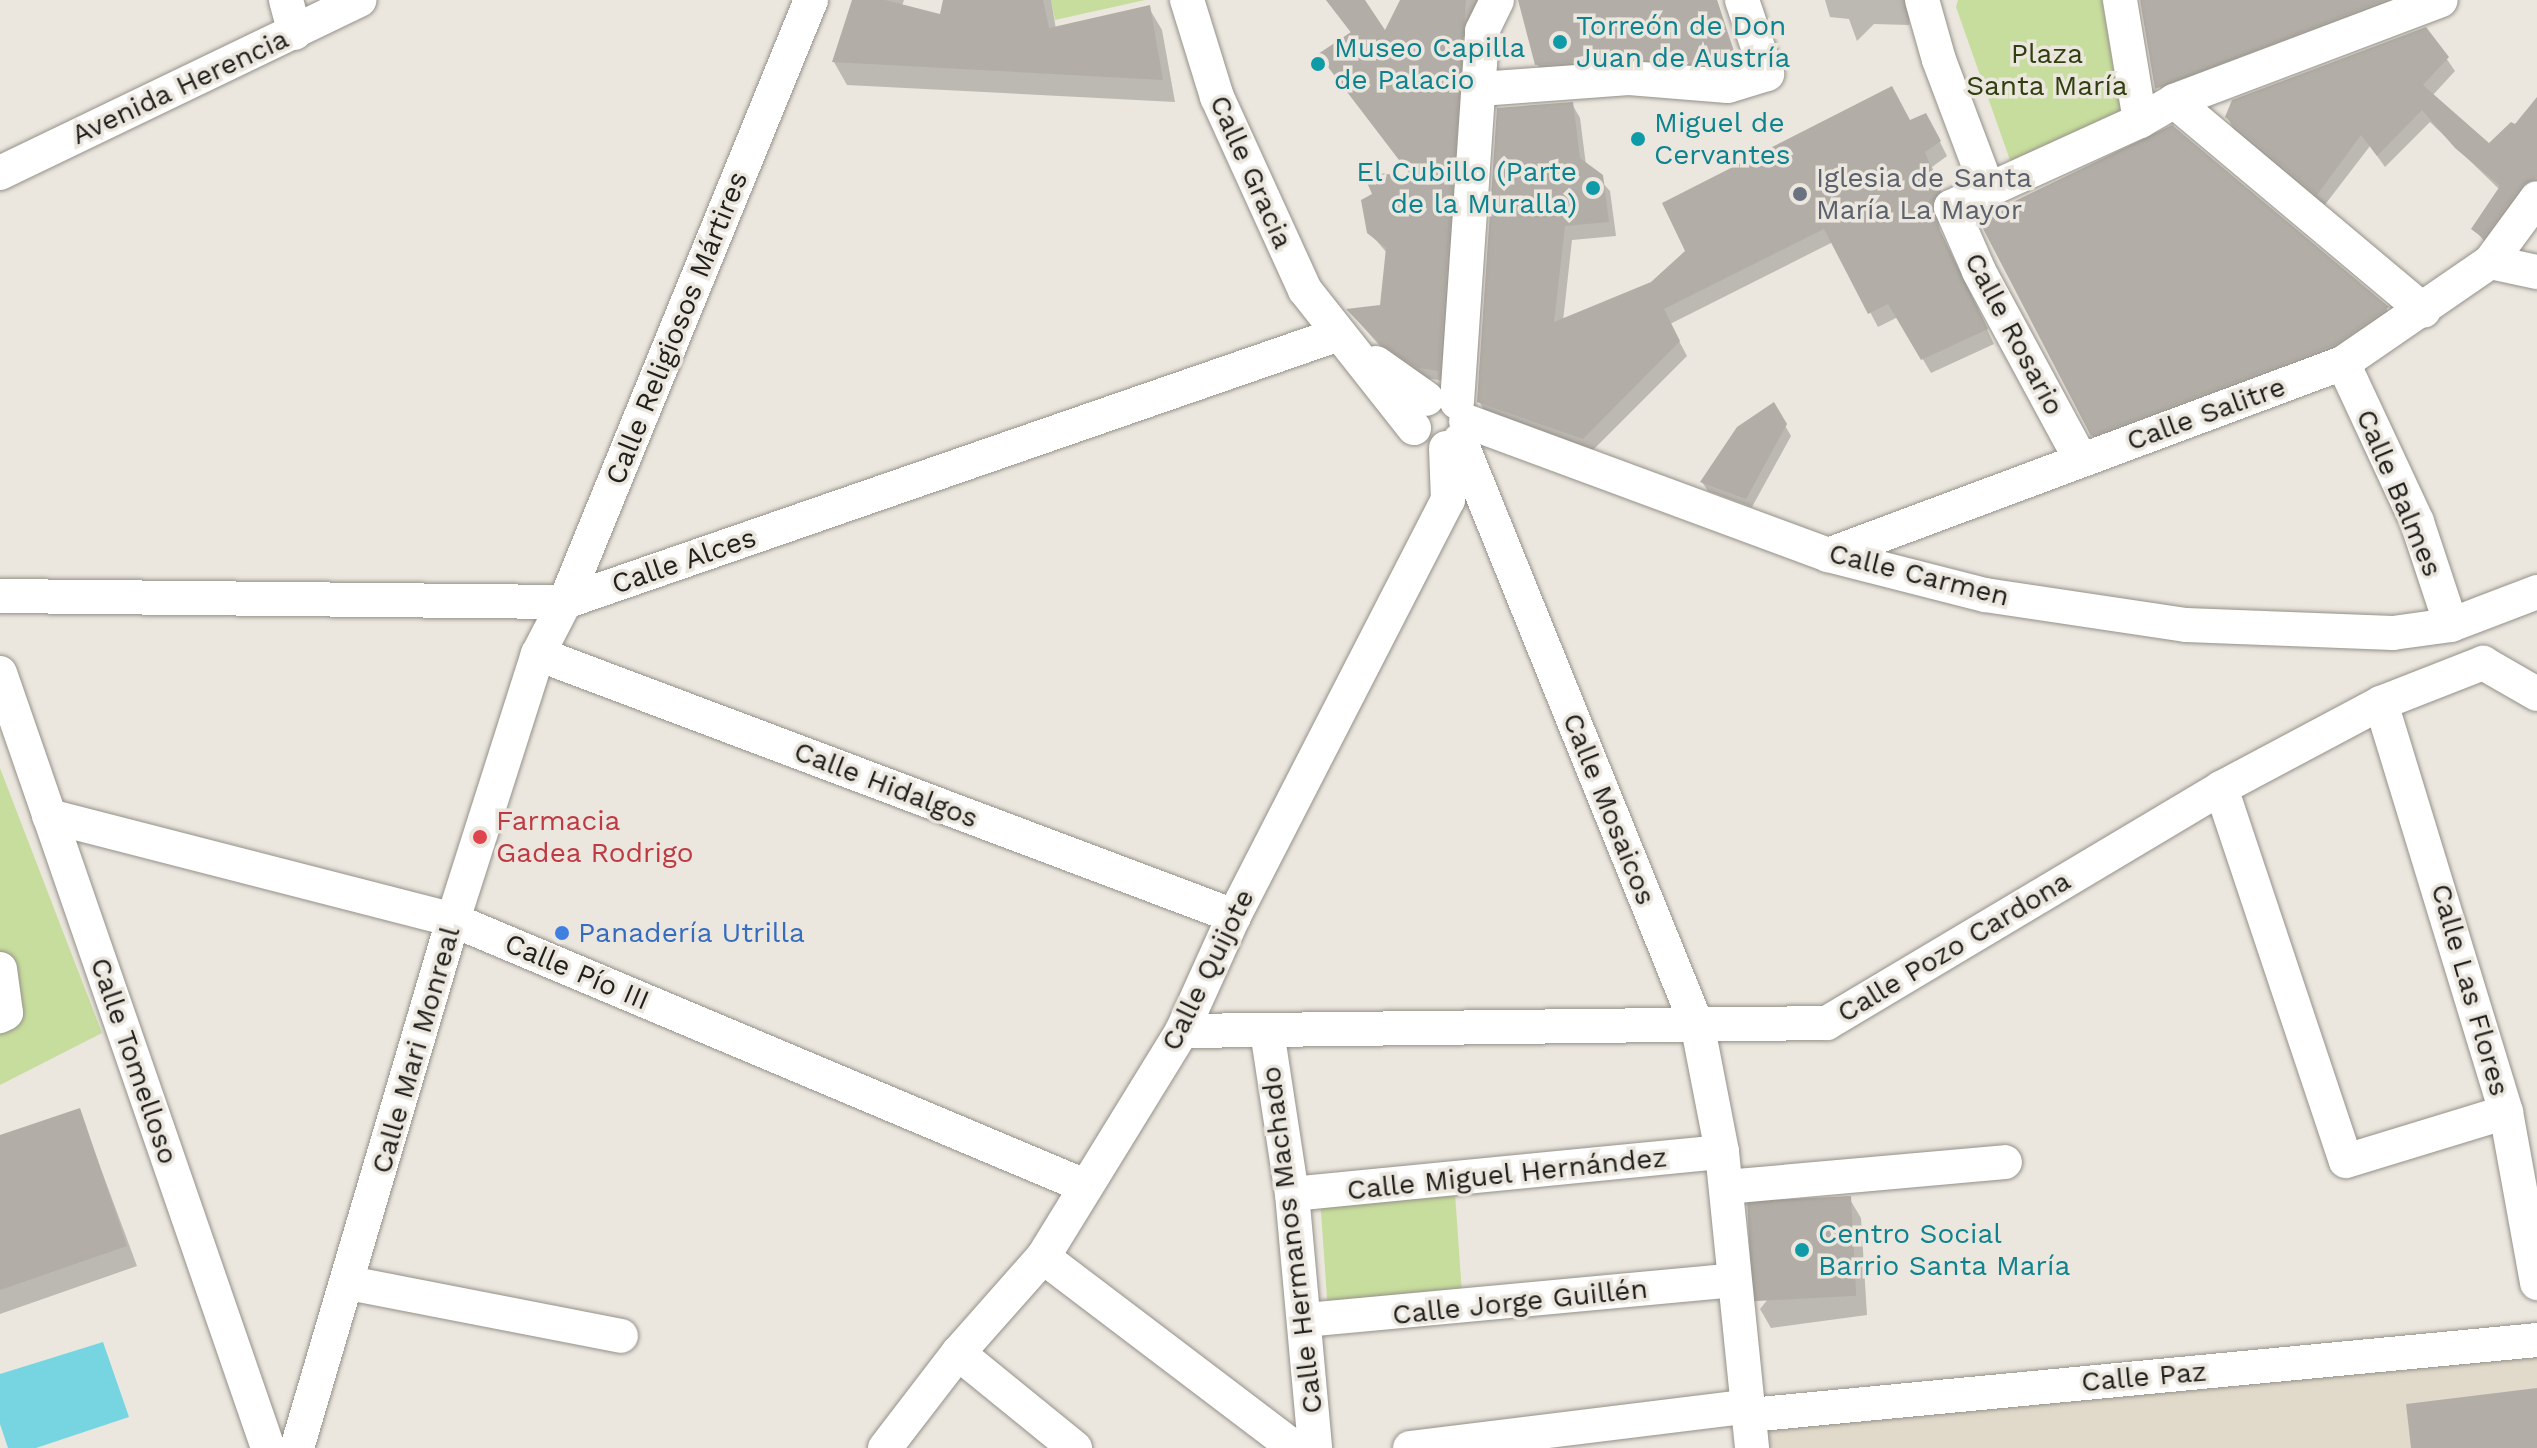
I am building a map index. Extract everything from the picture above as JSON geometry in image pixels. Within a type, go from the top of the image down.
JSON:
[{"type":"street","points":[[286,0],[295,33]]},
{"type":"street","name":"Avenida Herencia","points":[[0,173],[359,0]]},
{"type":"street","name":"Calle Religiosos Mártires","points":[[538,654],[565,602],[811,0]]},
{"type":"street","name":"Calle Gracia","points":[[1187,0],[1217,97],[1259,198],[1305,290],[1336,335],[1445,423]]},
{"type":"street","name":"Calle Quijote","points":[[885,1448],[958,1353],[1043,1257],[1182,1031],[1234,916],[1448,500],[1445,423],[1480,89],[1482,31],[1497,0]]},
{"type":"street","points":[[1480,89],[1629,78],[1728,86],[1767,74],[1742,0]]},
{"type":"street","points":[[1922,0],[1939,60],[1989,192],[2140,121],[2174,101],[2441,0]]},
{"type":"street","points":[[2120,0],[2140,121]]},
{"type":"street","points":[[2174,101],[2424,311]]},
{"type":"street","name":"Calle Rosario","points":[[1989,192],[1951,207],[1979,271],[2081,460]]},
{"type":"street","name":"Calle Salitre","points":[[1828,555],[2343,363],[2424,311],[2490,262],[2537,198]]},
{"type":"street","points":[[2490,262],[2537,272]]},
{"type":"street","name":"Calle Alces","points":[[0,596],[565,602],[1336,335]]},
{"type":"street","name":"Calle Balmes","points":[[2343,363],[2483,663]]},
{"type":"street","name":"Calle Carmen","points":[[1445,423],[1828,555],[1985,595],[2186,625],[2393,633],[2461,620]]},
{"type":"street","name":"Calle Mosaicos","points":[[1445,423],[1698,1028],[1722,1152],[1749,1423]]},
{"type":"street","points":[[2461,620],[2537,592]]},
{"type":"street","name":"Calle Las Flores","points":[[2393,633],[2396,696],[2506,1112],[2537,1283]]},
{"type":"street","name":"Calle Hidalgos","points":[[538,654],[1234,916]]},
{"type":"street","name":"Calle Mari Monreal","points":[[297,1448],[349,1283],[453,920],[538,654]]},
{"type":"street","points":[[2483,663],[2537,694]]},
{"type":"street","name":"Calle Pozo Cardona","points":[[1182,1031],[1698,1028],[1827,1023],[2221,788],[2396,696],[2483,663]]},
{"type":"street","name":"Calle Tomelloso","points":[[0,673],[268,1448]]},
{"type":"street","points":[[2221,788],[2346,1161],[2506,1112]]},
{"type":"street","name":"Calle Pío III","points":[[49,816],[453,920],[1085,1186]]},
{"type":"street","points":[[0,969],[6,1013],[0,1016]]},
{"type":"street","name":"Calle Hermanos Machado","points":[[1267,1031],[1292,1194],[1315,1448]]},
{"type":"street","name":"Calle Miguel Hernández","points":[[1292,1194],[1722,1152]]},
{"type":"street","points":[[1726,1187],[2005,1162]]},
{"type":"street","points":[[1043,1257],[1295,1448]]},
{"type":"street","name":"Calle Jorge Guillén","points":[[1305,1320],[1734,1280]]},
{"type":"street","points":[[349,1283],[621,1336]]},
{"type":"street","name":"Calle Paz","points":[[1410,1448],[1749,1423],[2537,1340]]},
{"type":"street","points":[[958,1353],[1075,1448]]},
{"type":"shaded area","points":[[2537,1340],[2537,1448],[1752,1448],[1750,1415]]},
{"type":"green space","points":[[1051,0],[1145,0],[1055,20]]},
{"type":"green space","name":"Plaza Santa María","points":[[1958,0],[2102,0],[2121,112],[2011,163],[1956,7]]},
{"type":"green space","points":[[0,768],[102,1033],[0,1085]]},
{"type":"green space","points":[[1454,1179],[1463,1308],[1328,1317],[1319,1188]]},
{"type":"water","points":[[103,1342],[129,1417],[36,1448],[8,1448],[0,1424],[0,1374]]},
{"type":"building","points":[[852,0],[885,0],[940,14],[943,0],[1043,0],[1049,28],[1150,5],[1163,80],[832,62]]},
{"type":"building","points":[[1326,0],[1365,0],[1385,30],[1400,0],[1466,0],[1439,371],[1418,368],[1379,343],[1346,309],[1380,305],[1386,248],[1367,233],[1361,200],[1372,194],[1362,171],[1412,177],[1318,54],[1351,32]]},
{"type":"building","points":[[1518,0],[1717,0],[1737,62],[1628,58],[1535,65]]},
{"type":"building","points":[[2140,0],[2384,0],[2155,89]]},
{"type":"building","points":[[2426,27],[2449,57],[2423,85],[2489,143],[2511,122],[2515,124],[2537,97],[2537,177],[2521,186],[2483,238],[2471,229],[2500,186],[2455,148],[2422,110],[2377,156],[2361,135],[2317,195],[2225,117],[2232,100]]},
{"type":"building","points":[[1892,86],[1910,120],[1926,113],[1941,141],[1925,152],[1940,191],[1931,204],[1932,214],[1988,329],[1921,360],[1888,304],[1868,314],[1824,229],[1664,309],[1680,341],[1583,439],[1477,402],[1497,108],[1573,102],[1580,158],[1603,175],[1609,222],[1565,226],[1554,322],[1651,282],[1685,251],[1662,203]]},
{"type":"building","points":[[2172,125],[2389,307],[2334,345],[2091,436],[1978,219]]},
{"type":"building","points":[[1774,402],[1787,424],[1746,499],[1700,482],[1737,427]]},
{"type":"building","points":[[80,1108],[127,1246],[0,1290],[0,1135]]},
{"type":"building","name":"Centro Social Barrio Santa María","points":[[1851,1196],[1856,1296],[1752,1301],[1747,1201]]},
{"type":"building","points":[[2537,1388],[2537,1448],[2411,1448],[2406,1404]]},
{"type":"place","name":"Torreón de Don Juan de Austría","points":[[1560,42]]},
{"type":"place","name":"Museo Capilla de Palacio","points":[[1318,64]]},
{"type":"place","name":"Miguel de Cervantes","points":[[1638,139]]},
{"type":"place","name":"El Cubillo (Parte de la Muralla)","points":[[1593,188]]},
{"type":"place","name":"Iglesia de Santa María La Mayor","points":[[1800,194]]},
{"type":"place","name":"Farmacia Gadea Rodrigo","points":[[480,837]]},
{"type":"place","name":"Panadería Utrilla","points":[[562,933]]},
{"type":"place","name":"Centro Social Barrio Santa María","points":[[1802,1250]]}]
